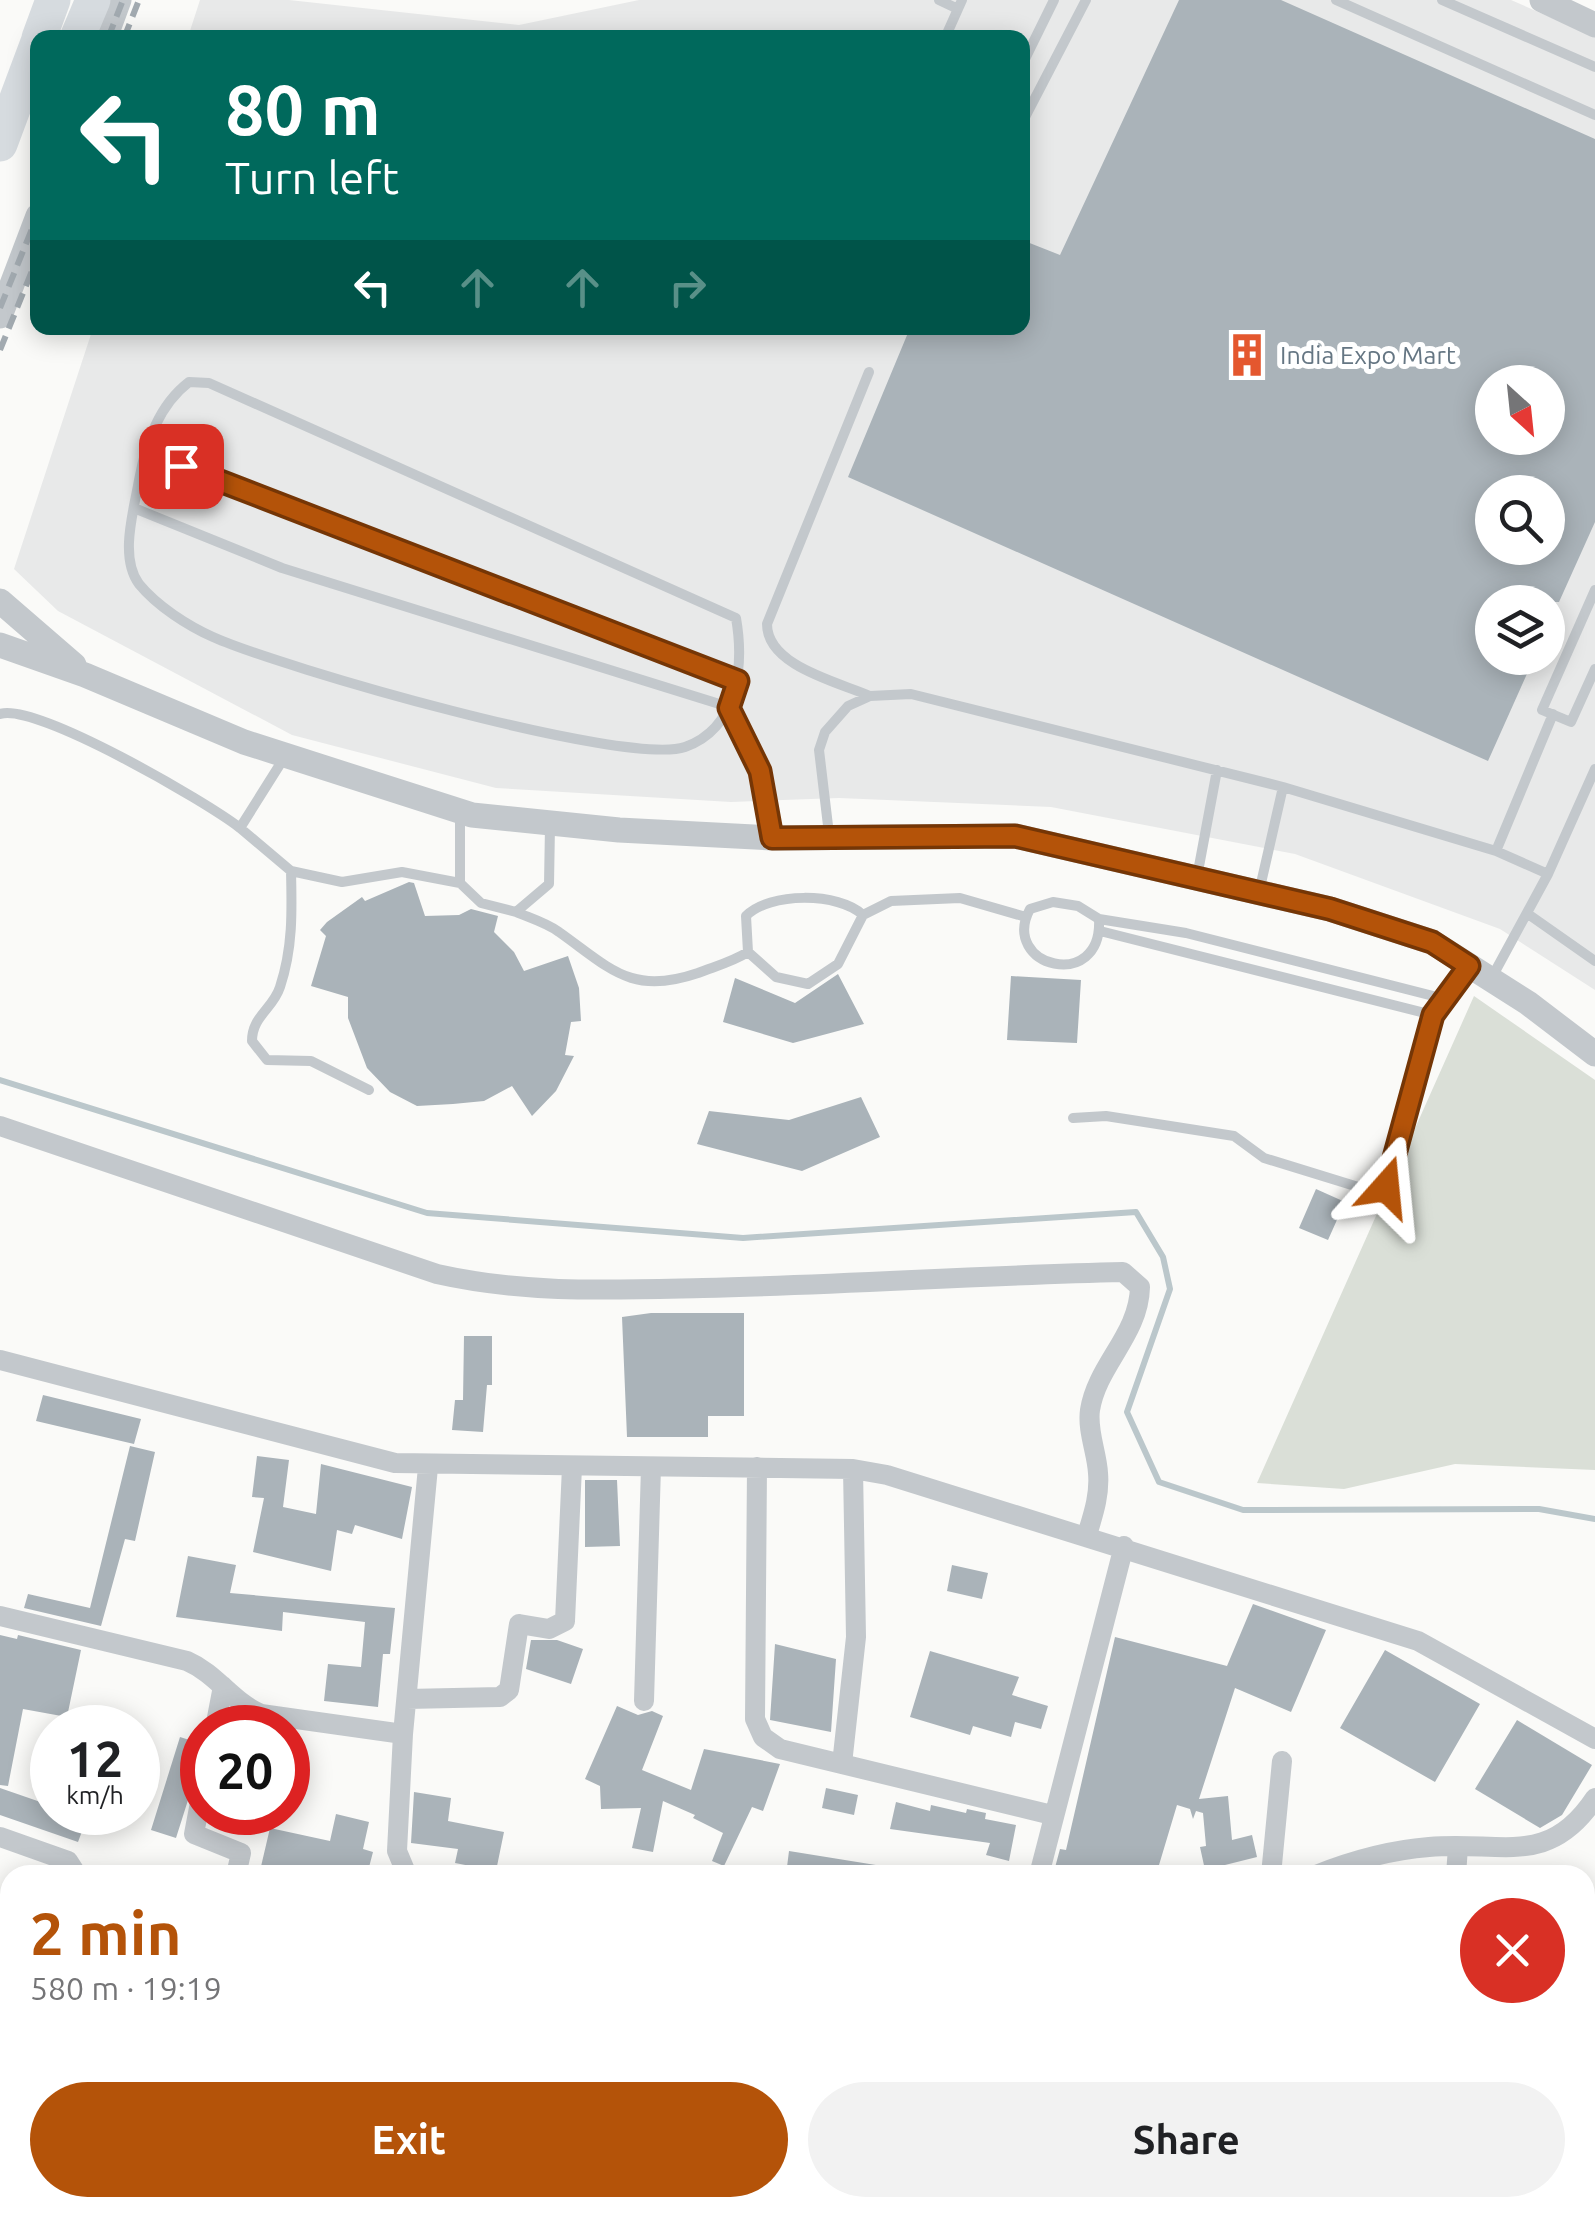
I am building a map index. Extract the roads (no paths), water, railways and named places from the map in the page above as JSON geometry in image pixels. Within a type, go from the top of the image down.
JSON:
[{"type":"highway","points":[[42,30],[53,0]]},
{"type":"highway","points":[[80,30],[93,0]]},
{"type":"highway","points":[[0,144],[30,62]]},
{"type":"highway","points":[[0,159],[30,127]]},
{"type":"street","points":[[108,30],[119,0]]},
{"type":"street","points":[[1542,0],[1595,25]]},
{"type":"street","points":[[0,316],[30,237]]},
{"type":"street","points":[[0,601],[86,675]]},
{"type":"street","points":[[0,646],[86,675],[286,756],[460,812],[549,824],[772,838],[829,834],[1015,836],[1330,909],[1432,942],[1595,1054]]},
{"type":"street","points":[[0,1126],[437,1274],[485,1285],[593,1290],[1122,1272],[1140,1287],[1140,1308],[1099,1383],[1090,1412],[1098,1501],[1087,1535]]},
{"type":"street","points":[[0,1360],[368,1459],[428,1466],[756,1467],[853,1469],[887,1474],[1418,1641],[1595,1739]]},
{"type":"street","points":[[402,1865],[397,1851],[403,1734],[428,1466]]},
{"type":"street","points":[[406,1699],[500,1697],[509,1690],[519,1624],[549,1629],[565,1621],[572,1466]]},
{"type":"street","points":[[644,1701],[651,1467]]},
{"type":"street","points":[[756,1467],[755,1719],[763,1737],[780,1749],[1052,1816]]},
{"type":"street","points":[[842,1764],[856,1637],[853,1469]]},
{"type":"street","points":[[1042,1865],[1052,1816],[1086,1706],[1124,1546]]},
{"type":"street","points":[[0,1616],[187,1662],[210,1671],[240,1705],[261,1714],[403,1734]]},
{"type":"street","points":[[220,1705],[224,1686]]},
{"type":"street","points":[[1272,1865],[1282,1760]]},
{"type":"street","points":[[1366,1865],[1429,1847],[1520,1848],[1554,1841],[1578,1823],[1595,1798]]},
{"type":"street","points":[[196,1835],[241,1853],[238,1865]]},
{"type":"street","points":[[0,1837],[71,1865]]},
{"type":"street","points":[[1457,1865],[1458,1847]]},
{"type":"lane","points":[[939,0],[960,4],[948,30]]},
{"type":"lane","points":[[1030,49],[1054,0]]},
{"type":"lane","points":[[1030,108],[1086,0]]},
{"type":"lane","points":[[1336,0],[1595,115]]},
{"type":"lane","points":[[1442,0],[1595,67]]},
{"type":"lane","points":[[869,372],[767,624],[767,636],[776,650],[793,662],[870,696],[936,697],[1283,787],[1496,852],[1548,874]]},
{"type":"lane","points":[[189,382],[209,383],[736,618],[742,654],[738,681],[729,708],[704,736],[684,748],[657,749],[536,731],[295,665],[212,636],[167,609],[137,582],[129,554],[134,508],[144,452],[169,398],[189,382]]},
{"type":"lane","points":[[144,452],[738,681]]},
{"type":"lane","points":[[134,508],[282,568],[729,708],[760,771],[772,838]]},
{"type":"lane","points":[[1595,590],[1542,710],[1572,722],[1595,670]]},
{"type":"lane","points":[[829,834],[819,750],[824,732],[848,706],[870,696]]},
{"type":"lane","points":[[0,714],[30,716],[217,809],[290,871],[342,882],[402,872],[460,883],[481,903],[516,912],[556,930],[612,972],[641,982],[668,982],[732,962],[748,952]]},
{"type":"lane","points":[[1496,852],[1553,714]]},
{"type":"lane","points":[[240,828],[286,756]]},
{"type":"lane","points":[[1073,1118],[1106,1116],[1234,1136],[1281,1164],[1368,1190],[1382,1190],[1390,1183],[1433,1015],[1445,999],[1480,973],[1528,914],[1595,769]]},
{"type":"lane","points":[[1197,878],[1217,770]]},
{"type":"lane","points":[[1259,892],[1283,787]]},
{"type":"lane","points":[[460,812],[460,883]]},
{"type":"lane","points":[[516,912],[550,884],[549,824]]},
{"type":"lane","points":[[290,871],[293,926],[287,959],[279,991],[258,1016],[252,1041],[267,1060],[311,1061],[369,1090]]},
{"type":"lane","points":[[863,914],[841,902],[766,903],[746,916],[748,952],[776,977],[808,984],[827,975],[838,964],[863,914],[891,901],[960,898],[1026,918]]},
{"type":"lane","points":[[1099,925],[1090,953],[1080,960],[1057,965],[1035,955],[1028,945],[1026,918],[1030,909],[1053,902],[1078,906],[1099,925],[1433,1015]]},
{"type":"lane","points":[[1528,914],[1595,961]]},
{"type":"lane","points":[[1099,925],[1220,941],[1445,999]]},
{"type":"waterway","points":[[0,1080],[427,1213],[743,1238],[1136,1212],[1163,1257],[1170,1289],[1127,1412],[1159,1482],[1243,1510],[1539,1509],[1595,1519]]},
{"type":"railway","points":[[111,30],[123,0]]},
{"type":"railway","points":[[127,30],[139,0]]},
{"type":"railway","points":[[0,308],[30,234]]},
{"type":"railway","points":[[0,350],[30,276]]},
{"type":"place","name":"India Expo Mart","points":[[1247,355]]}]
